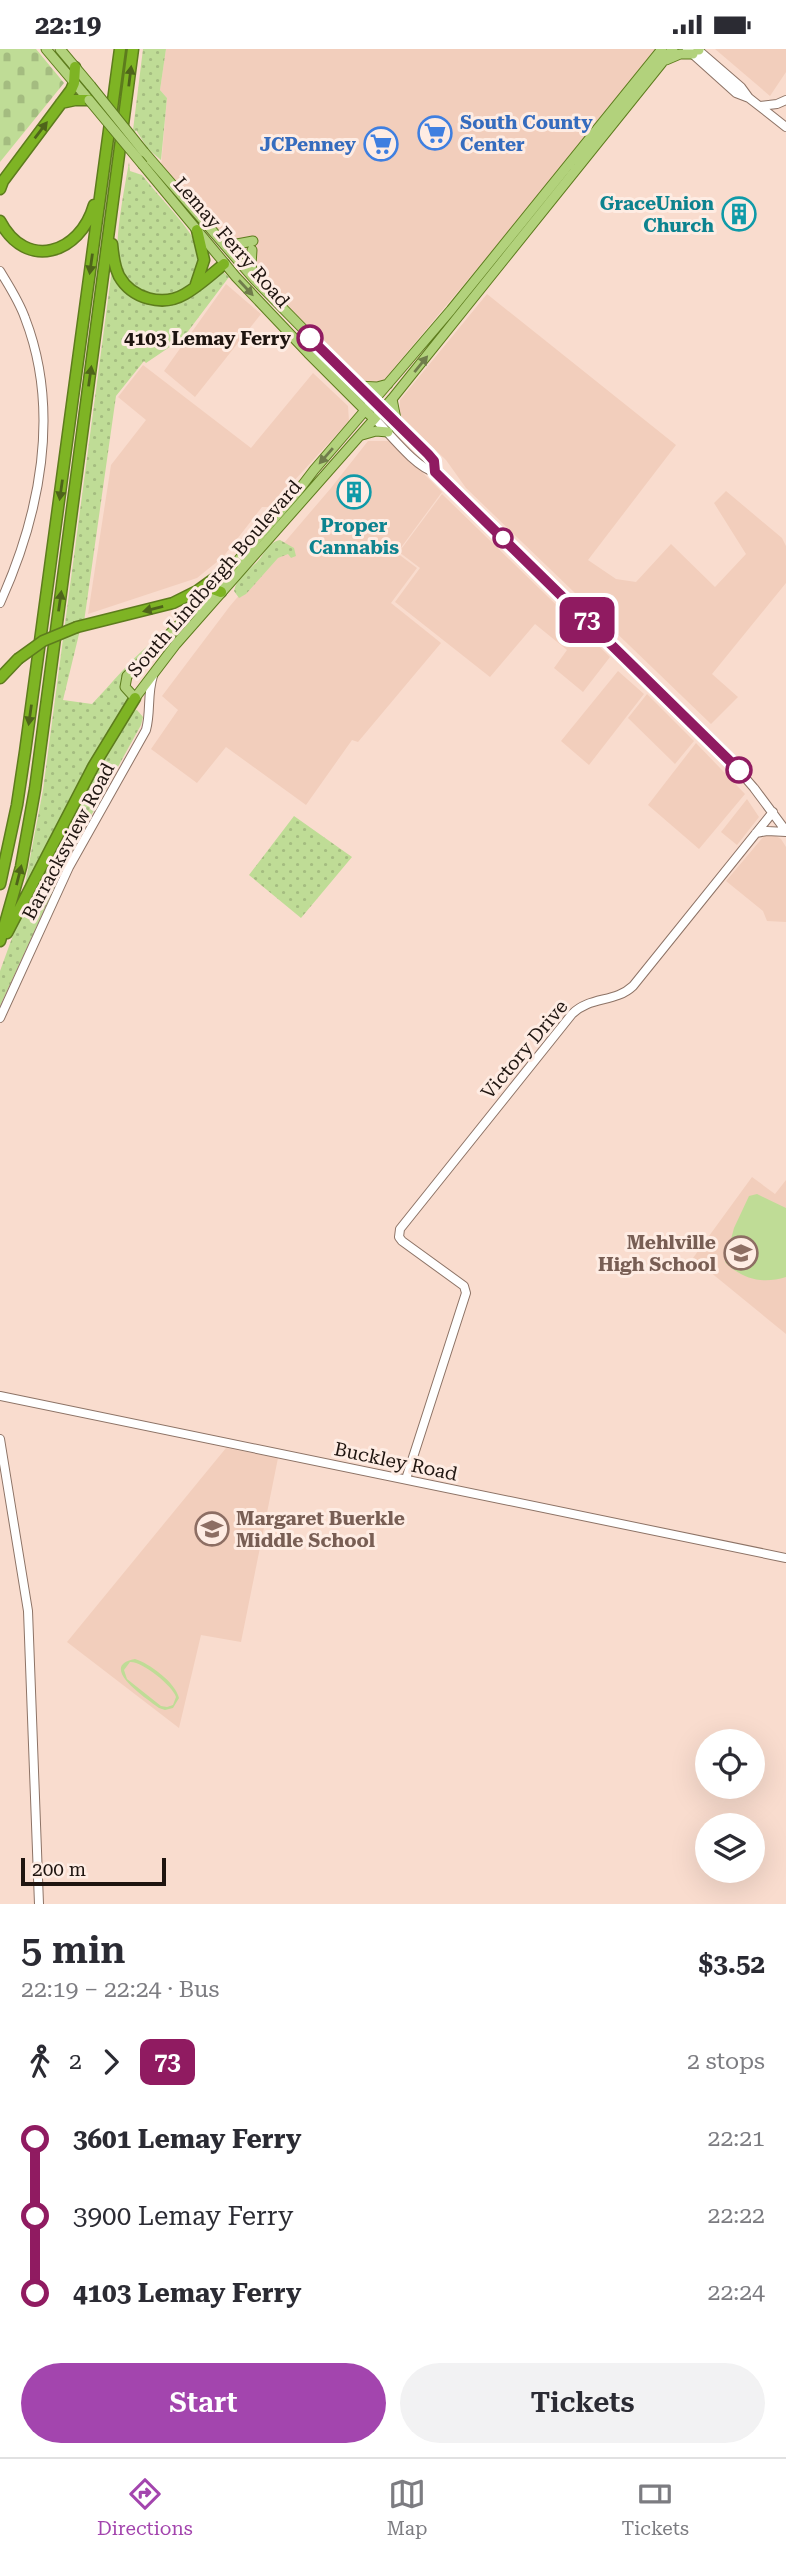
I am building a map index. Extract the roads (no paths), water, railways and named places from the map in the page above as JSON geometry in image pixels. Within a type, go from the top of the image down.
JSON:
[{"type":"highway","points":[[0,884],[17,805],[27,739],[120,49]]},
{"type":"highway","points":[[0,940],[15,892],[32,814],[133,49]]},
{"type":"highway","points":[[0,189],[3,181],[74,83],[75,67]]},
{"type":"highway","points":[[61,103],[89,100]]},
{"type":"highway","points":[[0,221],[8,235],[20,245],[41,250],[62,247],[81,234],[90,219],[104,173]]},
{"type":"highway","points":[[111,217],[114,263],[129,288],[143,297],[157,301],[172,300],[195,287],[225,264]]},
{"type":"highway","points":[[195,287],[204,260],[197,230]]},
{"type":"highway","points":[[0,678],[18,659],[44,641],[77,627],[173,603],[214,589],[233,565]]},
{"type":"highway","points":[[0,940],[10,929],[32,881],[93,767],[135,698]]},
{"type":"highway","points":[[128,709],[136,706],[147,713]]},
{"type":"main road","name":"Lemay Ferry Road","points":[[46,49],[225,264],[308,353],[375,419]]},
{"type":"main road","name":"Lemay Ferry Road","points":[[60,49],[144,152],[255,280],[383,410]]},
{"type":"main road","name":"South Lindbergh Boulevard","points":[[233,565],[374,402],[662,49]]},
{"type":"main road","name":"South Lindbergh Boulevard","points":[[214,589],[135,698],[125,687],[127,676],[214,589],[383,410],[673,49]]},
{"type":"main road","points":[[664,61],[695,50]]},
{"type":"main road","points":[[221,241],[253,246],[251,265],[255,280]]},
{"type":"main road","points":[[358,386],[377,387],[389,383]]},
{"type":"main road","points":[[353,397],[356,422]]},
{"type":"main road","points":[[392,399],[397,423]]},
{"type":"main road","points":[[361,435],[376,431],[388,432]]},
{"type":"street","points":[[695,50],[786,127]]},
{"type":"street","points":[[760,106],[786,100]]},
{"type":"street","points":[[0,271],[17,300],[31,334],[42,394],[43,420],[40,468],[32,514],[13,575],[0,603]]},
{"type":"street","name":"Lemay Ferry Road","points":[[383,410],[434,461],[435,472]]},
{"type":"street","name":"Lemay Ferry Road","points":[[375,419],[428,471],[435,472],[734,765],[786,831]]},
{"type":"street","name":"Barracksview Road","points":[[0,1018],[65,874],[146,730],[149,688],[154,673]]},
{"type":"street","points":[[135,698],[147,713]]},
{"type":"street","name":"Victory Drive","points":[[406,1479],[466,1293],[464,1286],[407,1245],[399,1235],[402,1225],[572,1014],[588,1002],[622,995],[633,986],[773,812]]},
{"type":"street","points":[[756,833],[786,831]]},
{"type":"street","name":"Buckley Road","points":[[0,1397],[786,1558]]},
{"type":"street","points":[[0,1439],[28,1611],[39,1904]]},
{"type":"place","name":"South County Center","points":[[435,133]]},
{"type":"place","name":"JCPenney","points":[[381,144]]},
{"type":"place","name":"GraceUnion Church","points":[[739,214]]},
{"type":"place","name":"4103 Lemay Ferry","points":[[310,338]]},
{"type":"place","name":"Proper Cannabis","points":[[354,492]]},
{"type":"place","name":"Mehlville High School","points":[[741,1253]]},
{"type":"place","name":"Margaret Buerkle Middle School","points":[[212,1529]]}]
